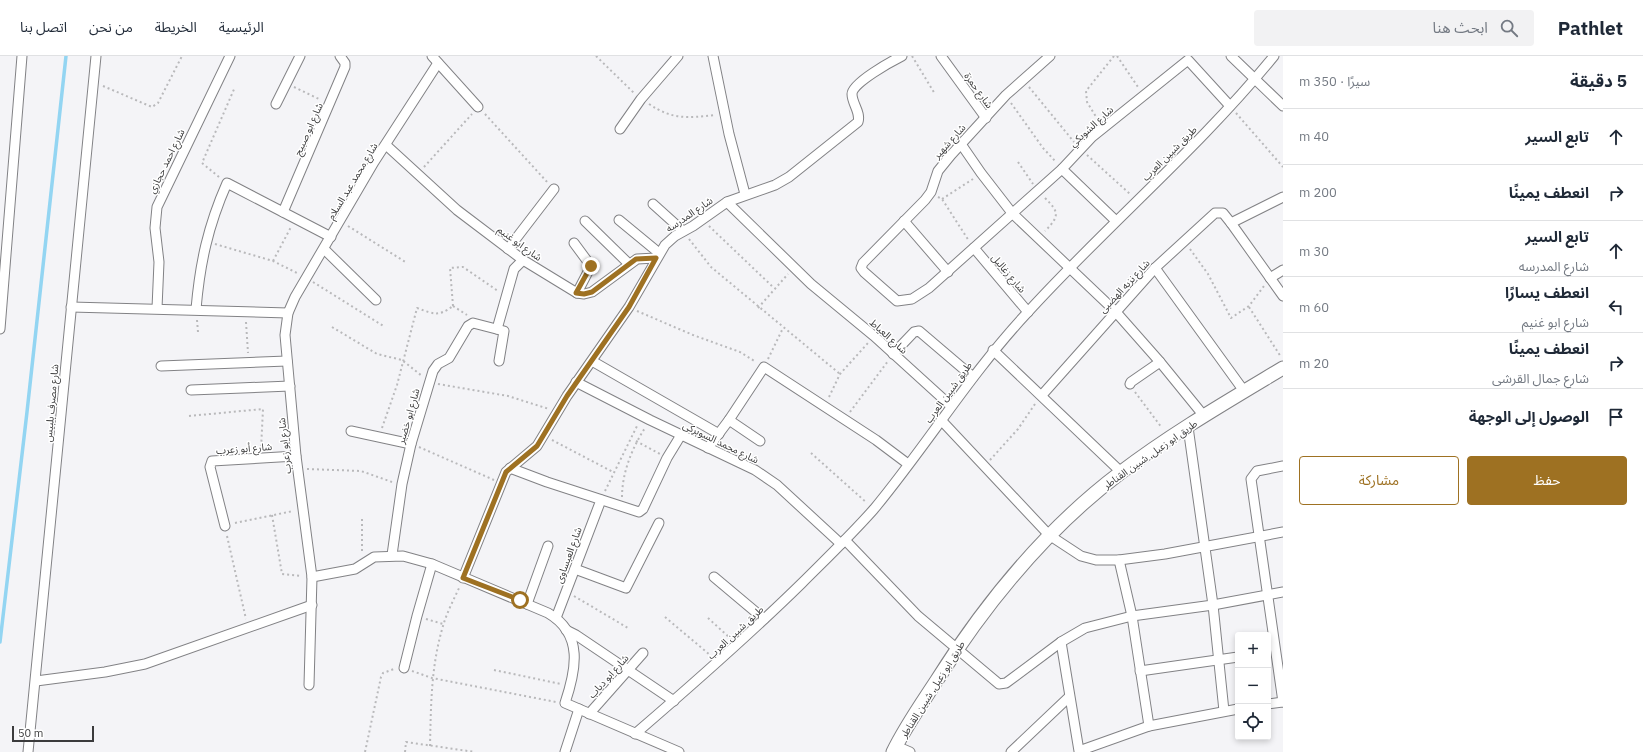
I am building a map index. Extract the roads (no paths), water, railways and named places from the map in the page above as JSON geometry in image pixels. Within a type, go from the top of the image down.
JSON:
[{"type":"street","points":[[0,329],[22,56]]},
{"type":"street","name":"شارع مصرف بلبيس","points":[[28,752],[96,56]]},
{"type":"street","name":"شارع احمد حجازي","points":[[157,308],[159,269],[155,228],[157,206],[230,56]]},
{"type":"street","points":[[276,104],[300,56]]},
{"type":"street","name":"شارع ابو صبيح","points":[[283,212],[331,104],[345,67],[345,63],[340,56]]},
{"type":"street","points":[[432,56],[478,107]]},
{"type":"street","points":[[620,129],[641,99],[678,56]]},
{"type":"street","points":[[713,56],[724,114],[746,194]]},
{"type":"street","name":"شارع حمزة","points":[[940,56],[986,118]]},
{"type":"street","name":"شارع شهير","points":[[861,268],[863,263],[931,192],[942,165],[1006,96],[1050,56]]},
{"type":"street","points":[[1231,56],[1255,80],[1282,103]]},
{"type":"street","name":"طريق شبين العرب","points":[[635,734],[738,645],[843,542],[874,509],[993,350],[1070,268],[1255,80],[1274,56]]},
{"type":"street","name":"شارع المدرسه","points":[[510,468],[532,452],[544,436],[576,382],[629,307],[658,255],[668,242],[727,202],[775,184],[789,177],[858,122],[859,116],[852,91],[866,78],[895,57]]},
{"type":"street","name":"شارع الشوبكي","points":[[861,268],[900,302],[912,299],[921,294],[948,272],[1062,169],[1080,148],[1103,127],[1188,60],[1230,106]]},
{"type":"street","name":"شارع محمد عبد السلام","points":[[288,313],[306,278],[341,221],[374,162],[438,63]]},
{"type":"street","points":[[961,144],[1012,213],[1114,312],[1160,362],[1204,416]]},
{"type":"street","name":"شارع ابو غنيم","points":[[386,145],[457,210],[523,260],[576,293]]},
{"type":"street","points":[[1062,169],[1116,221]]},
{"type":"street","points":[[196,309],[198,283],[210,224],[226,184],[331,237]]},
{"type":"street","points":[[508,249],[554,189]]},
{"type":"street","points":[[1283,197],[1231,223],[1283,296]]},
{"type":"street","name":"شارع العياط","points":[[727,202],[811,284],[874,336],[951,406]]},
{"type":"street","points":[[653,204],[683,231]]},
{"type":"street","name":"شارع نزيه الهضبى","points":[[1042,395],[1114,312],[1155,268],[1184,241],[1215,213],[1223,213],[1231,223]]},
{"type":"street","points":[[585,220],[629,264]]},
{"type":"street","points":[[619,220],[658,255]]},
{"type":"street","points":[[904,221],[948,272]]},
{"type":"street","points":[[574,243],[591,266],[576,293],[584,294],[592,292],[636,259],[658,255]]},
{"type":"street","name":"شارع زغاليل","points":[[974,248],[1028,312]]},
{"type":"street","points":[[324,249],[376,300]]},
{"type":"street","points":[[499,361],[501,330],[506,296],[514,269],[523,260]]},
{"type":"street","points":[[1155,268],[1244,391]]},
{"type":"street","points":[[1270,278],[1283,270]]},
{"type":"street","points":[[72,307],[196,309],[288,313]]},
{"type":"street","name":"شارع ابو زعرب","points":[[288,313],[286,335],[287,361],[297,468],[312,577],[309,685]]},
{"type":"street","name":"شارع ابو خضير","points":[[392,555],[402,484],[411,444],[435,367],[451,355],[469,325],[476,324],[501,330]]},
{"type":"street","points":[[893,354],[914,332],[920,331],[973,376]]},
{"type":"street","points":[[993,350],[1042,395],[1121,472]]},
{"type":"street","points":[[161,366],[287,361]]},
{"type":"street","points":[[592,361],[719,434]]},
{"type":"street","points":[[1130,384],[1160,362]]},
{"type":"street","points":[[708,448],[729,420],[764,367],[824,407],[845,419],[908,464]]},
{"type":"street","name":"طريق ابو زعبل, شبين القناطر","points":[[894,749],[957,649],[1003,586],[1049,535],[1121,472],[1204,416],[1283,368]]},
{"type":"street","name":"شارع محمد السوبركى","points":[[576,382],[646,418],[742,463],[766,477],[843,542],[918,616],[999,684],[1002,684],[1061,642]]},
{"type":"street","points":[[191,390],[290,386]]},
{"type":"street","points":[[729,420],[760,441]]},
{"type":"street","points":[[941,420],[985,465],[1049,535],[1081,556],[1096,560],[1120,560],[1204,548],[1283,532]]},
{"type":"street","points":[[1188,427],[1213,605],[1224,711]]},
{"type":"street","points":[[352,431],[411,444]]},
{"type":"street","points":[[463,578],[500,483],[510,468],[601,500],[641,512],[667,458],[681,435]]},
{"type":"street","name":"شارع أبو زعرب","points":[[225,526],[210,467],[211,463],[215,460],[296,456]]},
{"type":"street","points":[[1271,704],[1283,702],[1269,595],[1251,479],[1257,471],[1283,466]]},
{"type":"street","name":"شارع العبساوى","points":[[556,618],[601,500]]},
{"type":"street","points":[[575,569],[624,589],[627,588],[659,524]]},
{"type":"street","points":[[527,604],[548,546]]},
{"type":"street","points":[[312,577],[342,572],[362,565],[374,557],[392,555],[412,557],[527,604],[556,618],[566,630],[575,651],[576,661],[571,686],[565,704],[679,752]]},
{"type":"street","points":[[1120,560],[1132,616],[1149,726]]},
{"type":"street","points":[[404,668],[432,564]]},
{"type":"street","points":[[714,577],[764,619]]},
{"type":"street","points":[[1235,709],[1149,726],[1078,751],[1061,642],[1085,628],[1132,616],[1213,605],[1283,592]]},
{"type":"street","points":[[36,681],[139,666],[312,605]]},
{"type":"street","points":[[566,630],[576,635],[674,701]]},
{"type":"street","name":"شارع ابو دياب","points":[[589,714],[643,653]]},
{"type":"street","points":[[1140,671],[1235,658]]},
{"type":"street","points":[[1011,752],[1069,697]]},
{"type":"street","points":[[565,752],[579,709]]},
{"type":"street","points":[[894,749],[910,752]]},
{"type":"waterway","points":[[0,642],[66,56]]}]
